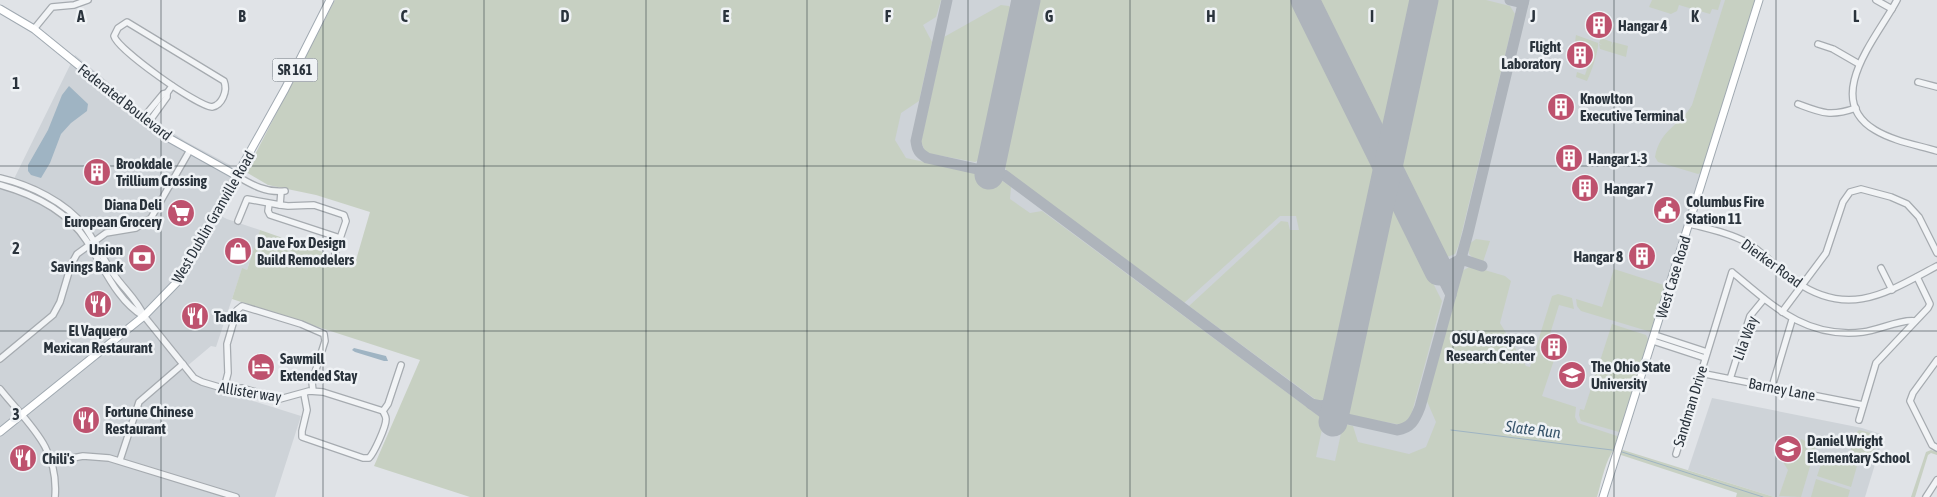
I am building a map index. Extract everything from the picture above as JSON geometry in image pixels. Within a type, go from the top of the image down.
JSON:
[{"type":"main road","name":"West Dublin Granville Road","points":[[0,432],[144,316],[166,294],[182,274],[306,50],[330,0]]},
{"type":"main road","name":"West Case Road","points":[[1603,497],[1759,0]]},
{"type":"main road","name":"Federated Boulevard","points":[[0,9],[34,29],[146,120],[190,150],[236,176]]},
{"type":"street","points":[[1876,0],[1892,9]]},
{"type":"street","points":[[1897,0],[1856,71],[1853,88],[1856,108],[1864,121],[1877,131],[1937,151]]},
{"type":"street","points":[[34,29],[54,3],[71,6],[85,1]]},
{"type":"street","points":[[131,23],[224,81],[226,91],[216,106],[207,107],[172,86],[117,42],[114,36],[118,28],[123,24],[131,23]]},
{"type":"street","points":[[1818,44],[1833,49],[1859,64]]},
{"type":"street","points":[[1918,82],[1937,87]]},
{"type":"street","points":[[146,120],[163,94],[172,86]]},
{"type":"street","points":[[1798,104],[1820,112],[1833,114],[1856,108]]},
{"type":"street","points":[[0,359],[53,315],[60,302],[74,259],[91,242],[110,232],[139,227],[151,218],[190,150]]},
{"type":"street","name":"Federated Boulevard","points":[[236,176],[257,188],[283,192],[280,205]]},
{"type":"street","points":[[0,178],[27,186],[60,204],[81,222],[91,242]]},
{"type":"street","points":[[0,185],[34,198],[54,209],[91,242]]},
{"type":"street","points":[[1782,312],[1826,253],[1843,202],[1847,195],[1854,190],[1867,190],[1907,204],[1919,217],[1937,252]]},
{"type":"street","points":[[238,221],[247,199],[288,206],[314,205],[344,215],[346,221],[335,253]]},
{"type":"street","points":[[269,204],[268,211],[270,214],[340,238]]},
{"type":"street","name":"Dierker Road","points":[[1690,224],[1750,244],[1801,285],[1827,297],[1851,300],[1874,297],[1892,290],[1937,266]]},
{"type":"street","name":"Allister way","points":[[91,242],[110,280],[135,311],[144,316],[199,381],[228,390],[239,388],[280,398],[313,391]]},
{"type":"street","points":[[1881,268],[1892,290]]},
{"type":"street","name":"Sandman Drive","points":[[1676,454],[1732,272],[1764,299]]},
{"type":"street","points":[[1859,420],[1876,363],[1930,304],[1917,277]]},
{"type":"street","points":[[1764,299],[1792,320],[1830,332],[1853,333],[1876,330],[1906,320],[1915,321]]},
{"type":"street","name":"Lila Way","points":[[1730,379],[1750,316],[1764,299]]},
{"type":"street","points":[[224,389],[228,373],[227,344],[237,310],[242,306],[321,332],[325,338],[312,382],[313,391],[383,411]]},
{"type":"street","points":[[1772,387],[1792,320]]},
{"type":"street","name":"Sandman Drive","points":[[1654,338],[1706,355]]},
{"type":"street","points":[[1937,360],[1913,393],[1910,401],[1932,445],[1937,448]]},
{"type":"street","points":[[120,460],[139,402],[183,364]]},
{"type":"street","points":[[383,411],[388,404],[401,365]]},
{"type":"street","name":"Barney Lane","points":[[1700,373],[1863,405]]},
{"type":"street","points":[[0,389],[46,446],[52,462],[55,497]]},
{"type":"street","points":[[304,394],[307,410],[302,437],[366,459],[373,453],[386,420],[383,411]]},
{"type":"street","points":[[52,462],[89,456],[120,460],[236,497]]},
{"type":"street","points":[[1926,497],[1937,480]]},
{"type":"shaded area","points":[[870,0],[1756,0],[1619,440],[1444,497],[1248,497],[780,276]]},
{"type":"shaded area","points":[[75,55],[158,123],[185,141],[230,165],[237,176],[217,214],[260,230],[247,270],[242,269],[216,347],[211,346],[186,367],[194,378],[229,390],[234,395],[301,416],[275,497],[0,497],[0,185],[10,187]]},
{"type":"shaded area","name":"Daniel Wright Elementary School","points":[[1712,398],[1862,428],[1884,435],[1865,497],[1774,497],[1688,470]]},
{"type":"green space","points":[[335,0],[941,0],[936,17],[923,25],[932,42],[919,101],[901,113],[895,140],[906,158],[998,178],[1011,187],[1010,199],[1030,213],[1042,211],[1324,420],[1316,457],[1335,461],[1343,424],[1353,426],[1358,442],[1409,454],[1426,447],[1436,422],[1426,399],[1462,271],[1471,266],[1505,276],[1511,281],[1500,323],[1526,366],[1530,367],[1552,296],[1558,294],[1572,298],[1574,309],[1559,305],[1545,350],[1556,354],[1542,396],[1576,407],[1575,417],[1578,423],[1617,436],[1617,444],[1606,464],[1597,497],[470,497],[374,466],[420,360],[232,299],[242,268],[247,270],[260,230],[337,257],[336,261],[354,267],[370,212],[316,195],[268,185],[246,172]]},
{"type":"green space","points":[[1037,0],[1293,0],[1377,168],[1329,397],[1319,402],[1189,306],[1281,221],[1288,222],[1290,230],[1299,230],[1296,216],[1280,216],[1184,303],[1007,172],[1002,159]]},
{"type":"green space","points":[[1316,0],[1414,0],[1386,130],[1378,128]]},
{"type":"green space","points":[[1436,0],[1486,0],[1510,6],[1515,14],[1459,244],[1455,254],[1447,257],[1439,251],[1400,172],[1399,164],[1433,3]]},
{"type":"green space","points":[[1652,0],[1721,0],[1718,10],[1712,9],[1710,14],[1679,5],[1677,11],[1671,14],[1649,7]]},
{"type":"green space","points":[[1725,0],[1756,0],[1702,172],[1698,174],[1658,162],[1655,157],[1657,148],[1665,134],[1692,105]]},
{"type":"green space","points":[[1001,5],[1009,6],[1013,12],[981,159],[975,162],[926,153],[921,142],[944,37]]},
{"type":"green space","points":[[1576,35],[1598,43],[1596,57],[1587,81],[1576,77],[1577,72],[1585,75],[1588,66],[1586,65],[1592,48],[1575,42]]},
{"type":"green space","points":[[1601,38],[1612,42],[1611,48],[1613,42],[1628,46],[1626,57],[1600,49],[1599,44],[1602,45],[1599,43]]},
{"type":"green space","points":[[1390,208],[1395,208],[1442,301],[1411,416],[1402,425],[1351,416],[1346,408]]},
{"type":"green space","points":[[1476,239],[1490,241],[1483,262],[1474,259],[1469,254],[1469,244]]},
{"type":"green space","points":[[1614,269],[1667,286],[1653,331],[1581,311],[1577,306],[1576,299],[1602,307]]},
{"type":"green space","points":[[1612,324],[1646,335],[1649,341],[1621,431],[1619,432],[1581,421],[1579,415],[1580,409],[1584,410]]},
{"type":"green space","points":[[1859,430],[1874,434],[1877,439],[1872,457],[1860,457],[1851,450],[1851,439]]},
{"type":"green space","points":[[1801,439],[1816,446],[1801,497],[1779,496],[1788,470],[1783,462],[1785,463],[1788,455],[1796,456]]},
{"type":"green space","points":[[1623,450],[1774,497],[1736,497],[1737,493],[1621,455]]},
{"type":"green space","points":[[1931,450],[1937,452],[1937,455],[1931,453],[1928,455],[1915,497],[1911,497],[1926,452]]},
{"type":"green space","points":[[1824,455],[1857,466],[1851,487],[1817,476]]},
{"type":"green space","points":[[1816,479],[1850,490],[1848,497],[1811,497]]},
{"type":"water","points":[[69,86],[88,104],[87,111],[71,123],[61,134],[50,163],[41,178],[31,175],[28,171],[28,165],[48,130],[62,95]]},
{"type":"water","points":[[354,348],[386,356],[388,361],[355,352],[352,350]]},
{"type":"waterway","name":"Slate Run","points":[[1451,430],[1612,450]]},
{"type":"waterway","name":"Slate Run","points":[[1622,452],[1763,497]]},
{"type":"taxiway","points":[[947,0],[916,141],[918,149],[922,154],[927,158],[1004,175],[1325,414],[1397,430],[1412,423],[1420,407],[1468,233],[1524,0]]},
{"type":"taxiway","points":[[1510,0],[1523,3]]},
{"type":"taxiway","points":[[1451,295],[1439,271],[1461,259],[1482,266]]},
{"type":"taxiway","points":[[1311,404],[1321,406],[1337,402]]},
{"type":"runway","points":[[989,175],[1026,0]]},
{"type":"runway","points":[[1305,0],[1439,271]]},
{"type":"runway","points":[[1333,422],[1424,0]]},
{"type":"place","name":"Hangar 4","points":[[1599,25]]},
{"type":"place","name":"Flight Laboratory","points":[[1580,55]]},
{"type":"place","name":"Knowlton Executive Terminal","points":[[1561,107]]},
{"type":"place","name":"Hangar 1-3","points":[[1569,158]]},
{"type":"place","name":"Brookdale Trillium Crossing","points":[[97,172]]},
{"type":"place","name":"Hangar 7","points":[[1585,188]]},
{"type":"place","name":"Columbus Fire Station 11","points":[[1667,210]]},
{"type":"place","name":"Diana Deli European Grocery","points":[[181,213]]},
{"type":"place","name":"Dave Fox Design Build Remodelers","points":[[238,251]]},
{"type":"place","name":"Hangar 8","points":[[1642,256]]},
{"type":"place","name":"Union Savings Bank","points":[[142,258]]},
{"type":"place","name":"El Vaquero Mexican Restaurant","points":[[98,304]]},
{"type":"place","name":"Tadka","points":[[195,316]]},
{"type":"place","name":"OSU Aerospace Research Center","points":[[1554,347]]},
{"type":"place","name":"Sawmill Extended Stay","points":[[261,367]]},
{"type":"place","name":"The Ohio State University","points":[[1572,375]]},
{"type":"place","name":"Fortune Chinese Restaurant","points":[[86,420]]},
{"type":"place","name":"Daniel Wright Elementary School","points":[[1788,449]]},
{"type":"place","name":"Chili's","points":[[23,458]]}]
